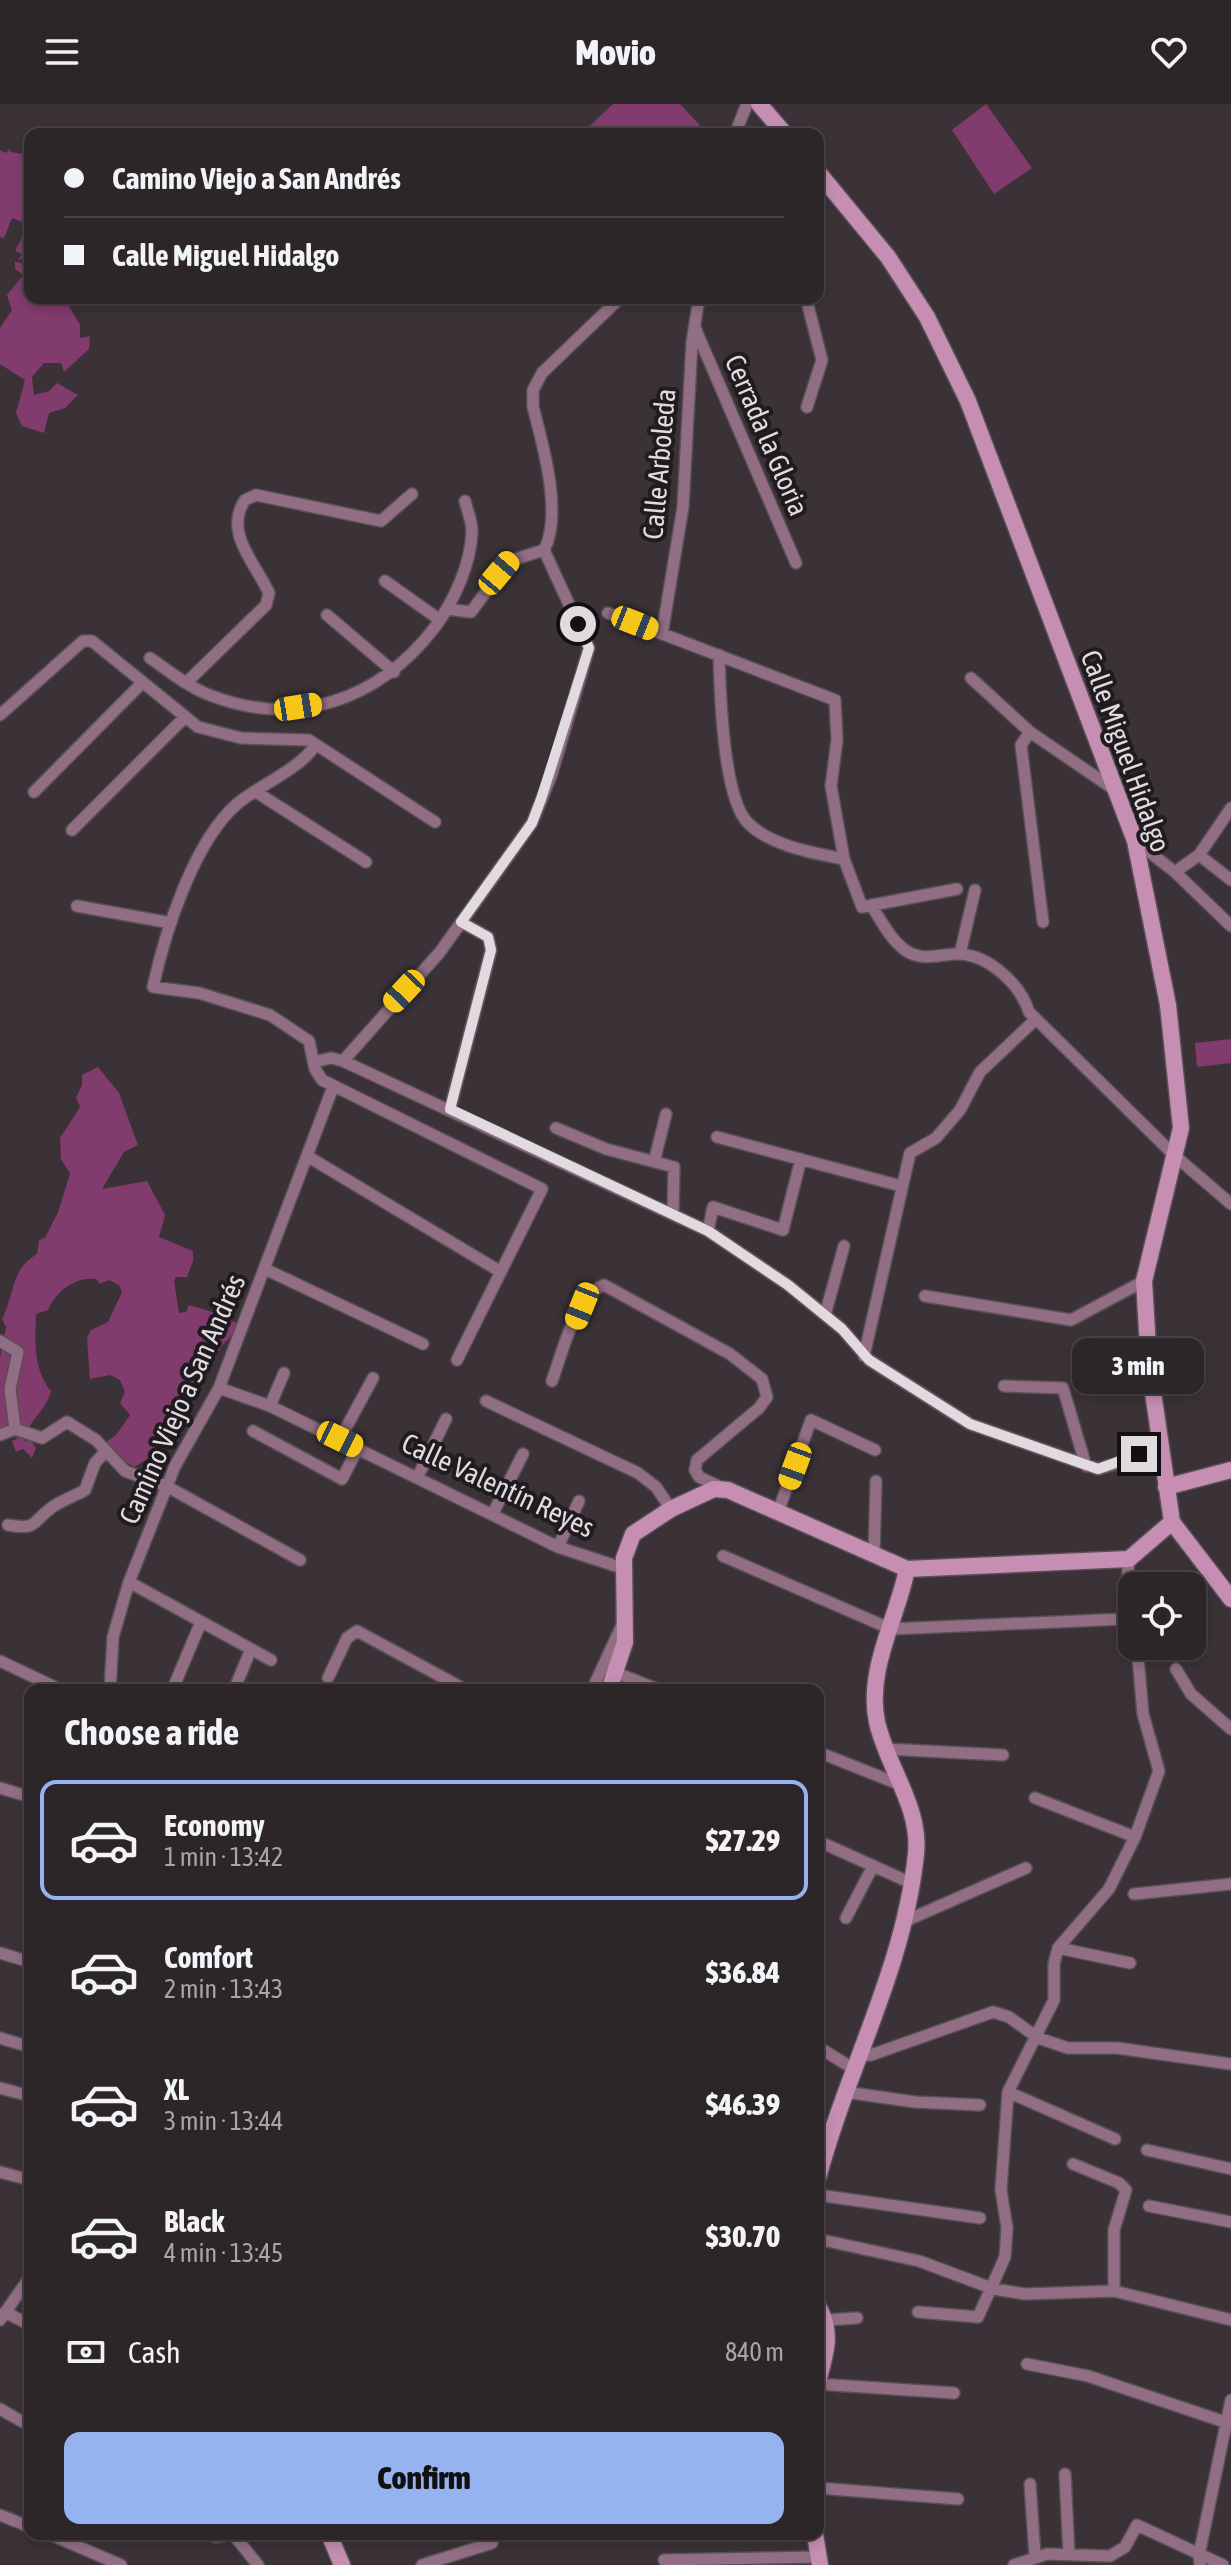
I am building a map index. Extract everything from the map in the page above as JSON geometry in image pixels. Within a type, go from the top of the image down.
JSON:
[{"type":"main road","points":[[759,104],[780,128]]},
{"type":"main road","name":"Calle Miguel Hidalgo","points":[[824,179],[888,257],[927,317],[968,401],[1135,841],[1168,1005],[1181,1128],[1144,1281],[1149,1365],[1172,1522],[1231,1599]]},
{"type":"main road","points":[[1166,1487],[1231,1470]]},
{"type":"main road","name":"Calle Valentín Reyes","points":[[611,1684],[625,1642],[624,1558],[633,1534],[671,1509],[714,1489],[728,1490]]},
{"type":"main road","points":[[728,1490],[907,1569],[1129,1559],[1172,1522]]},
{"type":"main road","points":[[825,2133],[887,1987],[911,1883],[916,1827],[886,1749],[875,1698],[877,1675],[907,1569]]},
{"type":"main road","points":[[332,2540],[342,2565]]},
{"type":"main road","points":[[816,2540],[819,2561]]},
{"type":"street","points":[[737,128],[747,104]]},
{"type":"street","points":[[447,609],[471,612],[509,561],[544,550],[551,536],[552,515],[533,407],[533,390],[542,373],[614,304]]},
{"type":"street","name":"Calle Arboleda","points":[[662,634],[683,507],[698,304]]},
{"type":"street","points":[[807,407],[822,360],[808,304]]},
{"type":"street","name":"Cerrada la Gloria","points":[[695,326],[796,563]]},
{"type":"street","points":[[186,683],[266,605],[269,593],[241,543],[236,523],[245,500],[256,495],[381,521],[412,494]]},
{"type":"street","points":[[150,658],[186,683],[232,703],[298,707],[351,698],[394,672],[412,657],[455,597],[472,530],[465,501]]},
{"type":"street","points":[[343,1061],[440,952],[532,823],[551,776],[589,648],[544,550]]},
{"type":"street","points":[[385,581],[440,620]]},
{"type":"street","points":[[608,613],[835,700],[837,740],[831,786],[844,859],[866,906],[907,952],[944,958],[960,954],[987,963],[1023,993],[1029,1012],[1036,1019],[1174,1155],[1231,1204]]},
{"type":"street","points":[[327,615],[394,672]]},
{"type":"street","points":[[0,715],[83,641],[92,641],[198,727],[241,738],[309,740],[435,822]]},
{"type":"street","points":[[719,655],[727,756],[741,813],[748,823],[765,834],[794,847],[844,859]]},
{"type":"street","points":[[971,678],[1030,732],[1115,790]]},
{"type":"street","points":[[34,792],[142,683]]},
{"type":"street","points":[[72,830],[184,718]]},
{"type":"street","points":[[1030,732],[1021,745],[1043,922]]},
{"type":"street","points":[[315,745],[237,804],[220,824],[199,859],[171,923],[153,987],[199,993],[270,1015],[309,1041],[322,1080],[542,1189],[457,1360]]},
{"type":"street","points":[[256,792],[366,862]]},
{"type":"street","points":[[1175,872],[1199,855],[1231,808]]},
{"type":"street","points":[[1135,841],[1175,872],[1231,926]]},
{"type":"street","points":[[1199,855],[1231,880]]},
{"type":"street","points":[[866,906],[957,889]]},
{"type":"street","points":[[960,954],[975,890]]},
{"type":"street","points":[[77,906],[171,923]]},
{"type":"street","points":[[450,1109],[491,950],[488,937],[461,922]]},
{"type":"street","points":[[864,1356],[910,1153],[936,1138],[960,1110],[980,1072],[1036,1019]]},
{"type":"street","points":[[314,1062],[331,1058],[343,1061],[708,1231],[767,1270],[825,1315],[842,1329],[864,1356],[970,1424],[1086,1466],[1110,1466],[1161,1450]]},
{"type":"street","name":"Camino Viejo a San Andrés","points":[[110,1684],[113,1637],[129,1582],[181,1455],[219,1388],[333,1087]]},
{"type":"street","points":[[654,1162],[666,1114]]},
{"type":"street","points":[[556,1128],[606,1149],[674,1167],[673,1214]]},
{"type":"street","points":[[717,1137],[901,1186]]},
{"type":"street","points":[[307,1156],[501,1272]]},
{"type":"street","points":[[708,1231],[713,1207],[783,1230],[801,1159]]},
{"type":"street","points":[[825,1315],[844,1246]]},
{"type":"street","points":[[265,1269],[423,1344]]},
{"type":"street","points":[[925,1296],[1071,1320],[1144,1281]]},
{"type":"street","points":[[552,1381],[582,1306],[593,1289],[604,1285],[730,1354],[762,1379],[767,1397],[759,1408],[697,1460],[695,1470],[699,1477],[728,1490]]},
{"type":"street","points":[[0,1341],[18,1352],[10,1389],[15,1429]]},
{"type":"street","points":[[270,1406],[284,1373]]},
{"type":"street","points":[[340,1439],[373,1378]]},
{"type":"street","points":[[1004,1386],[1063,1388],[1086,1466]]},
{"type":"street","name":"Calle Valentín Reyes","points":[[219,1388],[270,1406],[558,1547],[625,1569]]},
{"type":"street","points":[[486,1401],[638,1473],[656,1487],[671,1509]]},
{"type":"street","points":[[418,1476],[446,1419]]},
{"type":"street","points":[[778,1512],[811,1420],[875,1450]]},
{"type":"street","points":[[0,1435],[15,1429],[42,1438],[67,1422],[84,1429],[125,1471],[168,1487],[300,1560]]},
{"type":"street","points":[[253,1431],[342,1479],[358,1448]]},
{"type":"street","points":[[8,1525],[27,1529],[39,1523],[52,1507],[85,1490],[95,1463],[105,1452]]},
{"type":"street","points":[[493,1513],[523,1454]]},
{"type":"street","points":[[874,1556],[876,1481]]},
{"type":"street","points":[[558,1547],[579,1501]]},
{"type":"street","points":[[723,1556],[891,1629],[1118,1619]]},
{"type":"street","points":[[1128,1572],[1129,1559]]},
{"type":"street","points":[[129,1582],[271,1660]]},
{"type":"street","points":[[595,1684],[627,1614]]},
{"type":"street","points":[[175,1684],[201,1622]]},
{"type":"street","points":[[328,1678],[347,1638],[357,1631],[455,1684]]},
{"type":"street","points":[[236,1684],[251,1649]]},
{"type":"street","points":[[918,2312],[978,2317],[994,2289],[1005,2257],[1007,2228],[1001,2190],[1008,2092],[1038,2038],[1054,2000],[1054,1964],[1058,1948],[1109,1889],[1135,1837],[1159,1771],[1143,1714],[1138,1660]]},
{"type":"street","points":[[0,1661],[48,1684]]},
{"type":"street","points":[[1176,1669],[1191,1694],[1231,1729]]},
{"type":"street","points":[[614,1672],[645,1684]]},
{"type":"street","points":[[886,1749],[1003,1755]]},
{"type":"street","points":[[824,1754],[902,1785]]},
{"type":"street","points":[[0,1788],[24,1795]]},
{"type":"street","points":[[1035,1798],[1135,1837]]},
{"type":"street","points":[[824,1844],[911,1883]]},
{"type":"street","points":[[846,1918],[872,1868]]},
{"type":"street","points":[[903,1922],[1026,1868]]},
{"type":"street","points":[[1134,1894],[1231,1884]]},
{"type":"street","points":[[1058,1948],[1130,1963]]},
{"type":"street","points":[[0,1953],[24,1960]]},
{"type":"street","points":[[824,2050],[856,2063],[993,2012],[1009,2017],[1038,2038],[1068,2048],[1117,2048],[1231,2064]]},
{"type":"street","points":[[0,2038],[24,2045]]},
{"type":"street","points":[[0,2088],[24,2094]]},
{"type":"street","points":[[845,2092],[915,2102],[980,2105]]},
{"type":"street","points":[[1008,2092],[1115,2139]]},
{"type":"street","points":[[1147,2150],[1231,2169]]},
{"type":"street","points":[[1073,2164],[1119,2183],[1126,2190],[1114,2230],[1114,2291]]},
{"type":"street","points":[[0,2172],[24,2178]]},
{"type":"street","points":[[824,2196],[980,2218]]},
{"type":"street","points":[[1149,2206],[1231,2222]]},
{"type":"street","points":[[824,2240],[919,2261],[994,2289],[1025,2294],[1114,2291],[1231,2320]]},
{"type":"street","points":[[24,2286],[3,2316],[24,2323]]},
{"type":"street","points":[[824,2321],[857,2318]]},
{"type":"street","points":[[1027,2364],[1088,2376],[1225,2422]]},
{"type":"street","points":[[824,2382],[954,2393]]},
{"type":"street","points":[[1199,2560],[1217,2464],[1226,2447],[1225,2422],[1231,2403]]},
{"type":"street","points":[[0,2409],[24,2423]]},
{"type":"street","points":[[1217,2464],[1231,2467]]},
{"type":"street","points":[[1065,2474],[1069,2554]]},
{"type":"street","points":[[1030,2484],[1043,2558]]},
{"type":"street","points":[[824,2488],[958,2499]]},
{"type":"street","points":[[0,2515],[24,2525]]},
{"type":"street","points":[[1014,2565],[1069,2554],[1110,2560],[1125,2547],[1137,2525],[1199,2560],[1223,2565]]},
{"type":"street","points":[[63,2540],[121,2565]]},
{"type":"street","points":[[238,2540],[258,2565]]},
{"type":"street","points":[[422,2565],[492,2543]]},
{"type":"street","points":[[664,2560],[819,2561]]},
{"type":"shaded area","points":[[613,104],[680,104],[702,128],[587,128]]},
{"type":"shaded area","points":[[986,104],[1032,168],[994,194],[952,130]]},
{"type":"shaded area","points":[[10,149],[11,152],[24,154],[24,258],[18,260],[22,254],[15,251],[23,235],[22,222],[12,218],[4,238],[0,237],[0,150],[6,153]]},
{"type":"shaded area","points":[[15,262],[24,263],[24,304],[68,304],[80,325],[80,338],[90,336],[89,349],[64,372],[61,363],[44,363],[32,377],[34,395],[49,391],[57,383],[78,395],[65,408],[49,413],[44,433],[22,426],[16,413],[25,380],[0,364],[0,328],[12,310],[7,295],[23,275],[15,269]]},
{"type":"shaded area","points":[[1231,1039],[1231,1063],[1197,1067],[1195,1043]]},
{"type":"shaded area","points":[[98,1067],[119,1093],[138,1145],[124,1152],[102,1189],[147,1181],[165,1215],[159,1237],[193,1251],[187,1277],[176,1277],[174,1281],[179,1313],[186,1312],[189,1305],[226,1316],[232,1309],[231,1321],[245,1325],[222,1346],[189,1400],[163,1431],[164,1449],[134,1467],[101,1446],[116,1435],[130,1415],[120,1403],[125,1392],[120,1380],[110,1375],[90,1379],[87,1338],[91,1330],[108,1322],[122,1292],[119,1285],[109,1280],[100,1284],[96,1279],[80,1280],[61,1291],[48,1310],[36,1314],[38,1365],[51,1391],[24,1441],[30,1439],[36,1448],[32,1458],[23,1449],[16,1452],[12,1441],[17,1439],[14,1433],[0,1434],[0,1358],[6,1327],[2,1319],[17,1275],[37,1254],[39,1240],[45,1238],[58,1212],[70,1174],[61,1159],[60,1138],[80,1107],[76,1098],[82,1085],[82,1075]]},
{"type":"route","points":[[578,624],[589,648],[551,776],[532,823],[461,922],[488,937],[491,950],[450,1109],[708,1231],[788,1285],[842,1329],[869,1360],[970,1424],[993,1435],[1098,1469],[1139,1454]]}]
